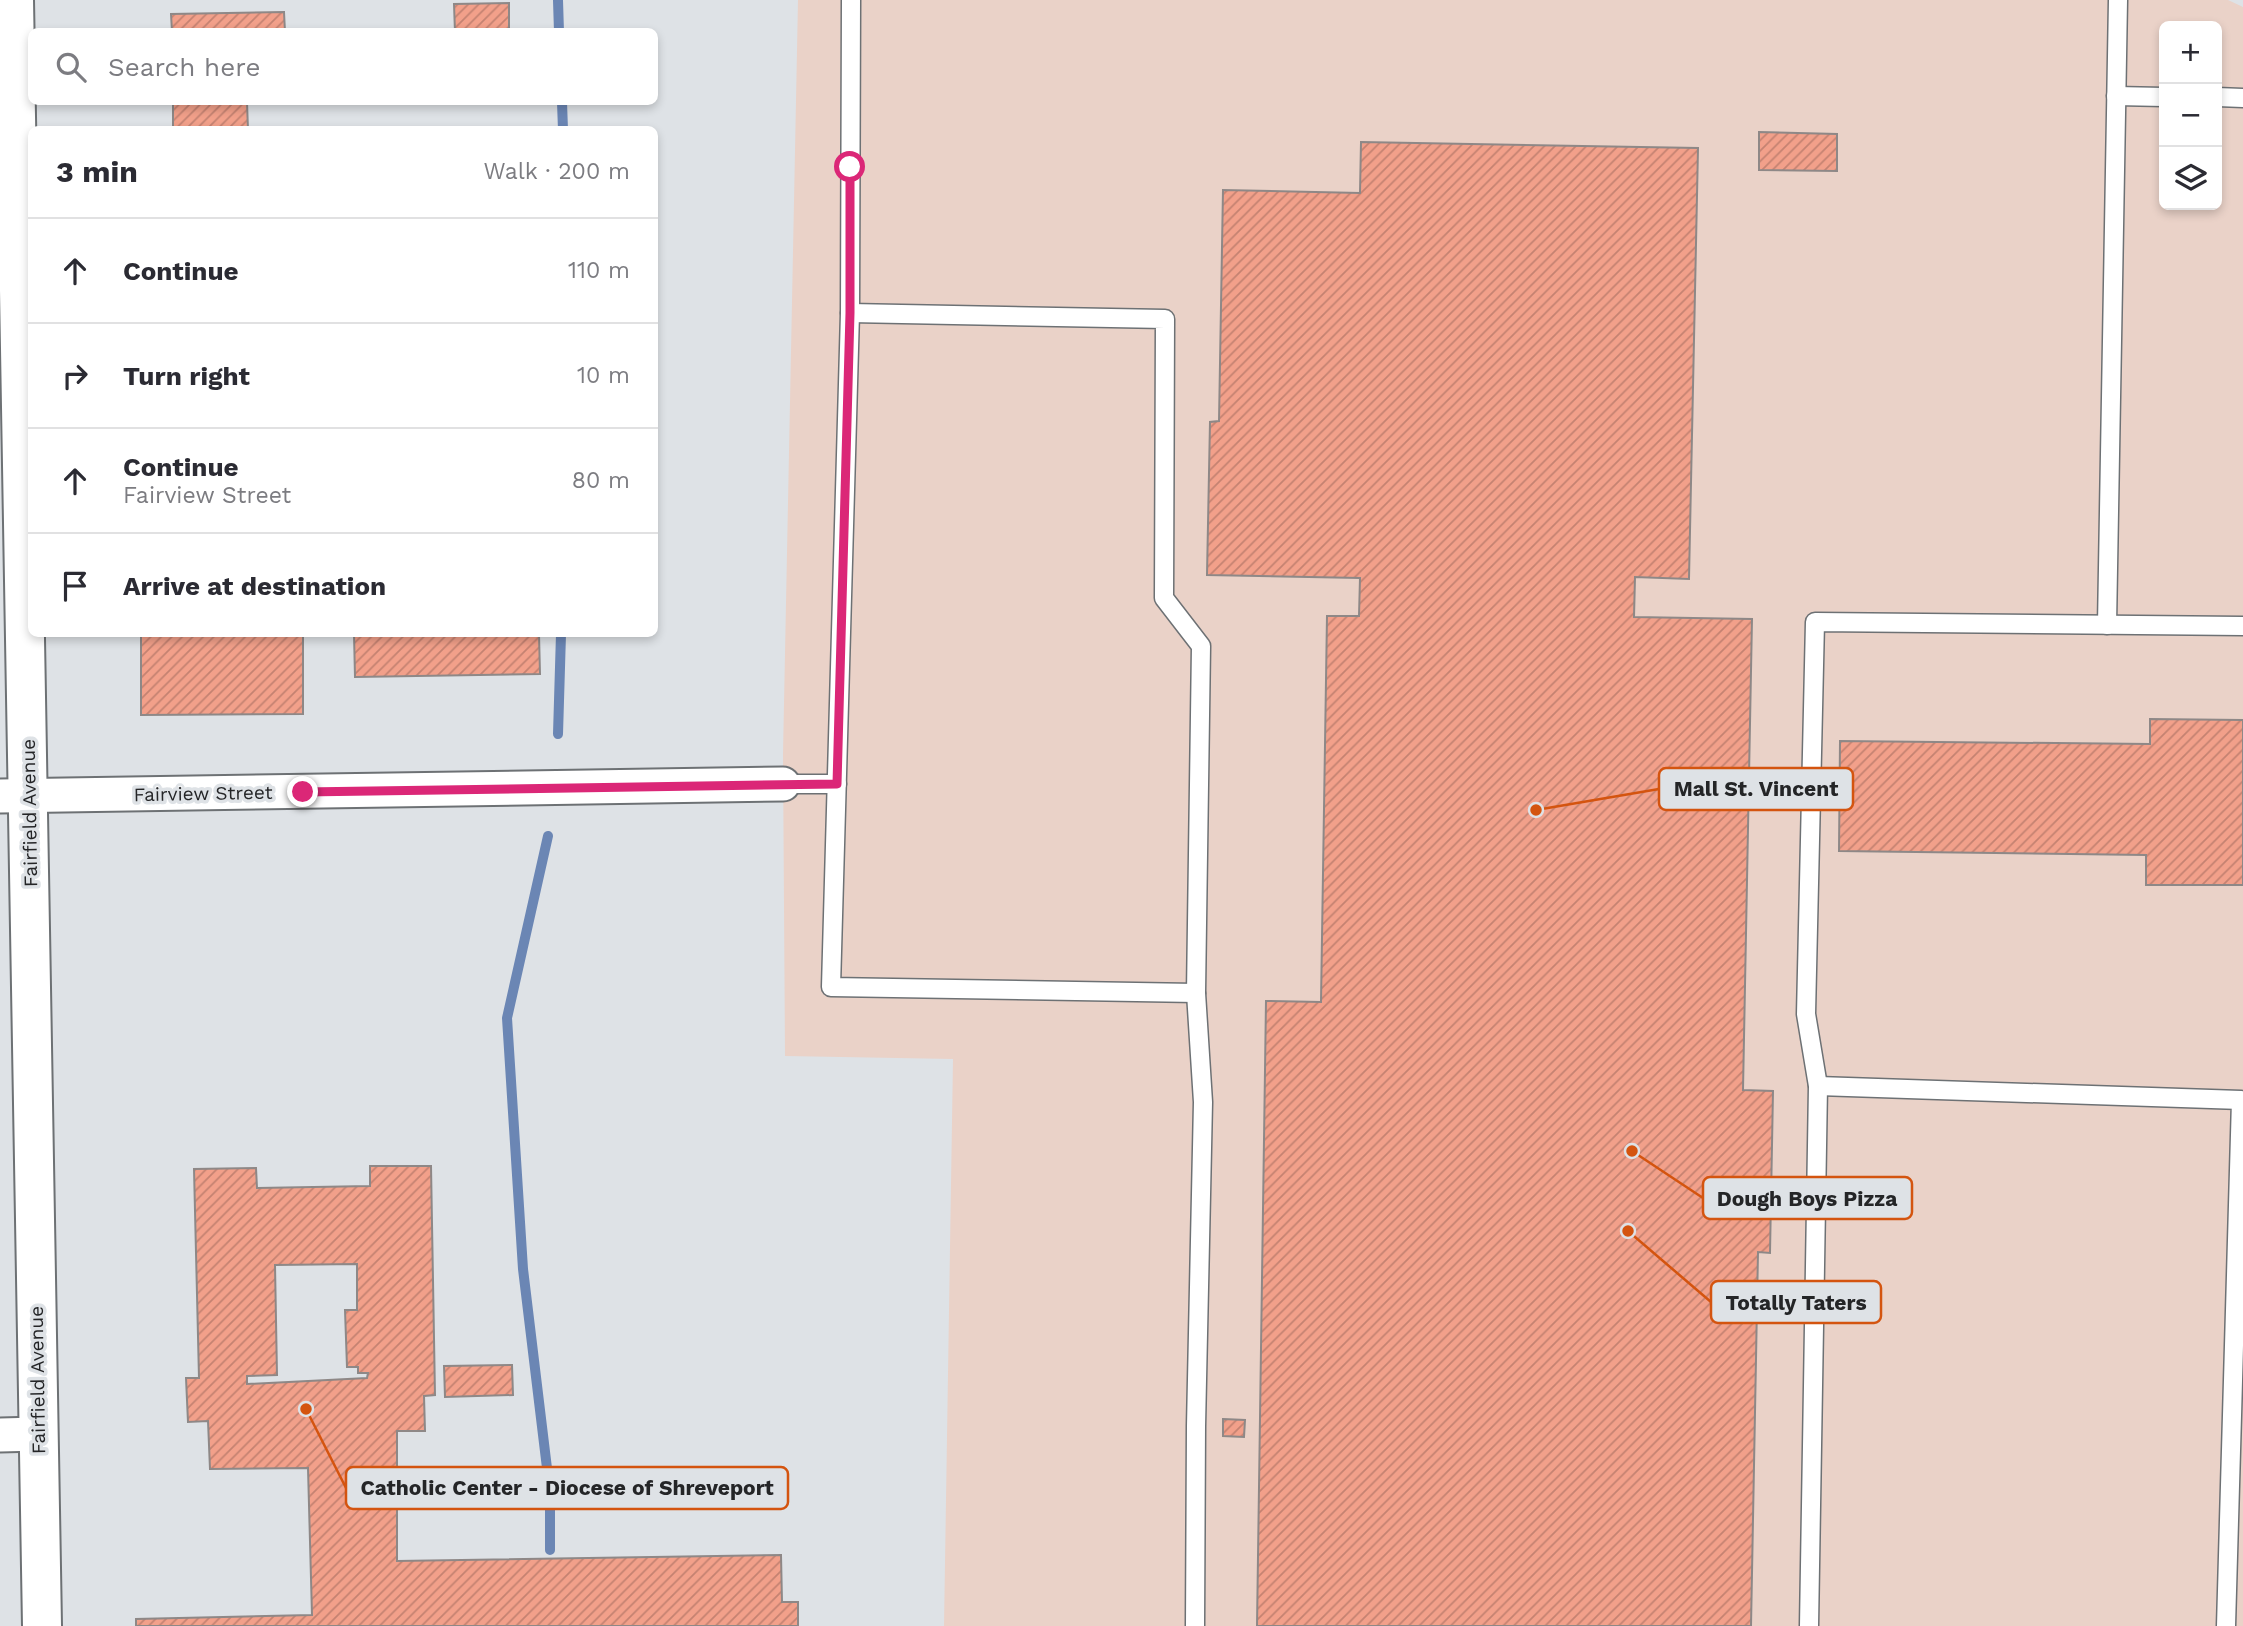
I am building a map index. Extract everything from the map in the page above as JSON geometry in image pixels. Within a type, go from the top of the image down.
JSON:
[{"type":"street","name":"Fairfield Avenue","points":[[14,0],[8,155],[14,796],[38,1434],[41,1626]]},
{"type":"street","name":"Fairview Street","points":[[14,796],[783,784]]},
{"type":"street","points":[[0,1435],[38,1434]]},
{"type":"lane","points":[[851,0],[850,313],[831,987],[1196,993]]},
{"type":"lane","points":[[2107,625],[2118,0]]},
{"type":"lane","points":[[2116,96],[2159,97]]},
{"type":"lane","points":[[2222,97],[2243,98]]},
{"type":"lane","points":[[850,313],[1165,319],[1164,598],[1201,646],[1196,993],[1203,1102],[1195,1626]]},
{"type":"lane","points":[[1809,1626],[1818,1086],[1806,1014],[1815,622],[2243,626]]},
{"type":"lane","points":[[783,784],[837,784]]},
{"type":"lane","points":[[1818,1086],[2241,1100],[2237,1473],[2226,1626]]},
{"type":"shaded area","points":[[798,0],[2228,0],[2243,7],[2243,1626],[944,1626],[953,1059],[785,1056],[783,754]]},
{"type":"building","points":[[509,3],[509,28],[455,28],[454,4]]},
{"type":"building","points":[[284,12],[285,28],[172,28],[171,14]]},
{"type":"building","points":[[173,105],[247,105],[248,126],[173,126]]},
{"type":"building","points":[[1759,132],[1837,134],[1837,171],[1759,170]]},
{"type":"building","points":[[1361,142],[1698,148],[1689,579],[1635,577],[1634,617],[1752,619],[1743,1090],[1773,1091],[1770,1253],[1758,1252],[1751,1626],[1257,1626],[1266,1001],[1321,1002],[1327,616],[1359,616],[1360,578],[1207,575],[1210,422],[1219,421],[1223,190],[1360,193]]},
{"type":"building","points":[[141,637],[303,637],[303,714],[141,715]]},
{"type":"building","points":[[354,637],[539,637],[540,674],[355,677]]},
{"type":"building","points":[[2150,719],[2243,720],[2243,885],[2146,885],[2146,855],[1839,851],[1840,741],[2150,744]]},
{"type":"building","points":[[370,1166],[431,1166],[435,1395],[424,1396],[425,1431],[397,1431],[397,1561],[781,1555],[782,1602],[798,1602],[798,1626],[136,1626],[136,1619],[312,1615],[308,1468],[210,1469],[208,1421],[188,1422],[186,1378],[199,1378],[194,1169],[256,1168],[257,1188],[370,1186]],"holes":[[[357,1264],[357,1310],[345,1310],[347,1367],[358,1367],[358,1373],[368,1373],[367,1378],[247,1384],[247,1376],[277,1375],[275,1265]]]},
{"type":"building","points":[[512,1365],[513,1395],[445,1397],[444,1366]]},
{"type":"building","points":[[1223,1419],[1245,1420],[1244,1437],[1223,1436]]},
{"type":"waterway","points":[[558,0],[559,28]]},
{"type":"waterway","points":[[562,105],[563,126]]},
{"type":"waterway","points":[[558,734],[561,637]]},
{"type":"waterway","points":[[548,836],[507,1018],[523,1269],[550,1493],[550,1550]]},
{"type":"place","name":"Mall St. Vincent","points":[[1536,810]]},
{"type":"place","name":"Dough Boys Pizza","points":[[1632,1151]]},
{"type":"place","name":"Totally Taters","points":[[1628,1231]]},
{"type":"place","name":"Catholic Center - Diocese of Shreveport","points":[[306,1409]]},
{"type":"route","points":[[303,792],[837,784],[850,313],[850,167]]}]
